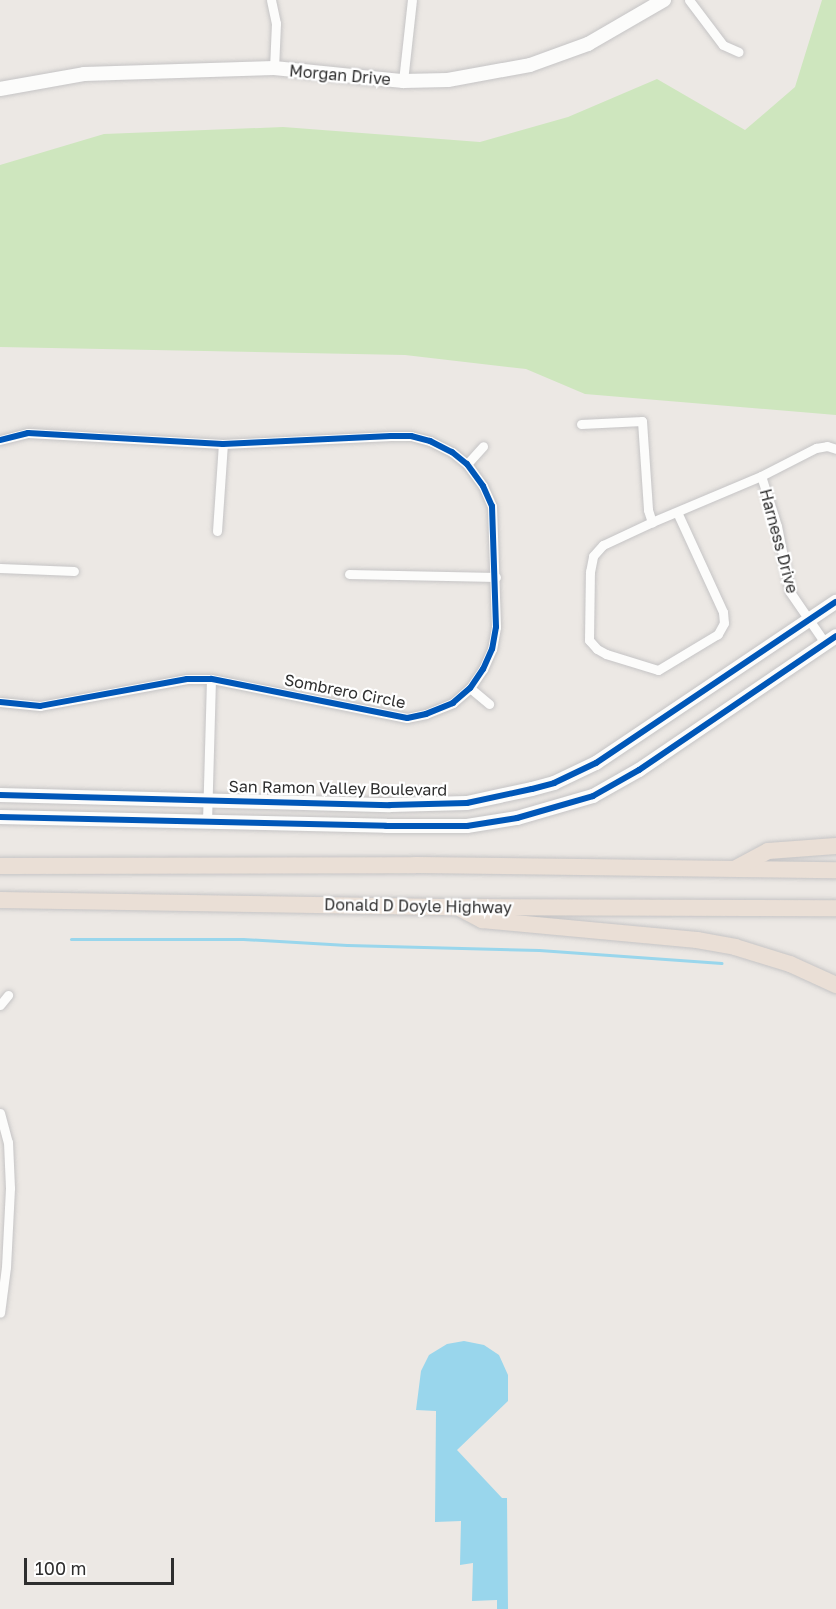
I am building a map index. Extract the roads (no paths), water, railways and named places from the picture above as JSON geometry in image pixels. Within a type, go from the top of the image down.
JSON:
[{"type":"highway","points":[[735,869],[768,851],[836,846]]},
{"type":"highway","points":[[0,866],[415,865],[836,870]]},
{"type":"highway","name":"Donald D Doyle Highway","points":[[0,900],[458,907],[836,908]]},
{"type":"highway","points":[[458,907],[482,920],[697,940],[735,947],[790,964],[836,985]]},
{"type":"main road","name":"Morgan Drive","points":[[0,89],[84,74],[274,68],[403,81],[448,80],[530,65],[588,44],[664,0]]},
{"type":"main road","name":"San Ramon Valley Boulevard","points":[[0,795],[390,806],[466,803],[554,783],[596,763],[836,602]]},
{"type":"main road","points":[[0,817],[467,826],[517,818],[593,796],[639,770],[830,639]]},
{"type":"street","points":[[271,0],[276,23],[274,68]]},
{"type":"street","points":[[403,81],[412,0]]},
{"type":"street","points":[[689,0],[723,45],[739,52]]},
{"type":"street","points":[[581,424],[642,422],[648,510],[652,522]]},
{"type":"street","name":"Sombrero Circle","points":[[0,440],[28,433],[223,444],[411,436],[429,441],[452,452],[467,464],[483,486],[492,506],[496,577],[496,627],[492,649],[483,669],[470,688],[453,703],[426,714],[407,718],[211,679],[187,680],[40,706],[0,702]]},
{"type":"street","points":[[217,531],[223,444]]},
{"type":"street","points":[[467,464],[483,446]]},
{"type":"street","name":"Harness Drive","points":[[830,639],[809,620],[790,592],[777,526],[761,476],[816,448],[827,446],[836,449]]},
{"type":"street","points":[[677,512],[723,612],[724,623],[718,634],[658,670],[597,650],[589,640],[590,572],[594,556],[603,545],[652,522],[761,476]]},
{"type":"street","points":[[0,567],[74,571]]},
{"type":"street","points":[[349,574],[496,577]]},
{"type":"street","points":[[207,822],[211,679]]},
{"type":"street","points":[[470,688],[489,704]]},
{"type":"street","points":[[0,1005],[8,995]]},
{"type":"street","points":[[0,1113],[10,1160],[0,1313]]},
{"type":"water","points":[[464,1341],[484,1345],[499,1355],[508,1375],[508,1401],[457,1450],[502,1498],[507,1498],[508,1609],[497,1609],[497,1600],[472,1601],[473,1563],[460,1565],[461,1521],[435,1522],[436,1411],[416,1410],[421,1371],[429,1355],[447,1344]]},
{"type":"waterway","points":[[71,939],[243,939],[347,945],[539,950],[722,963]]}]
